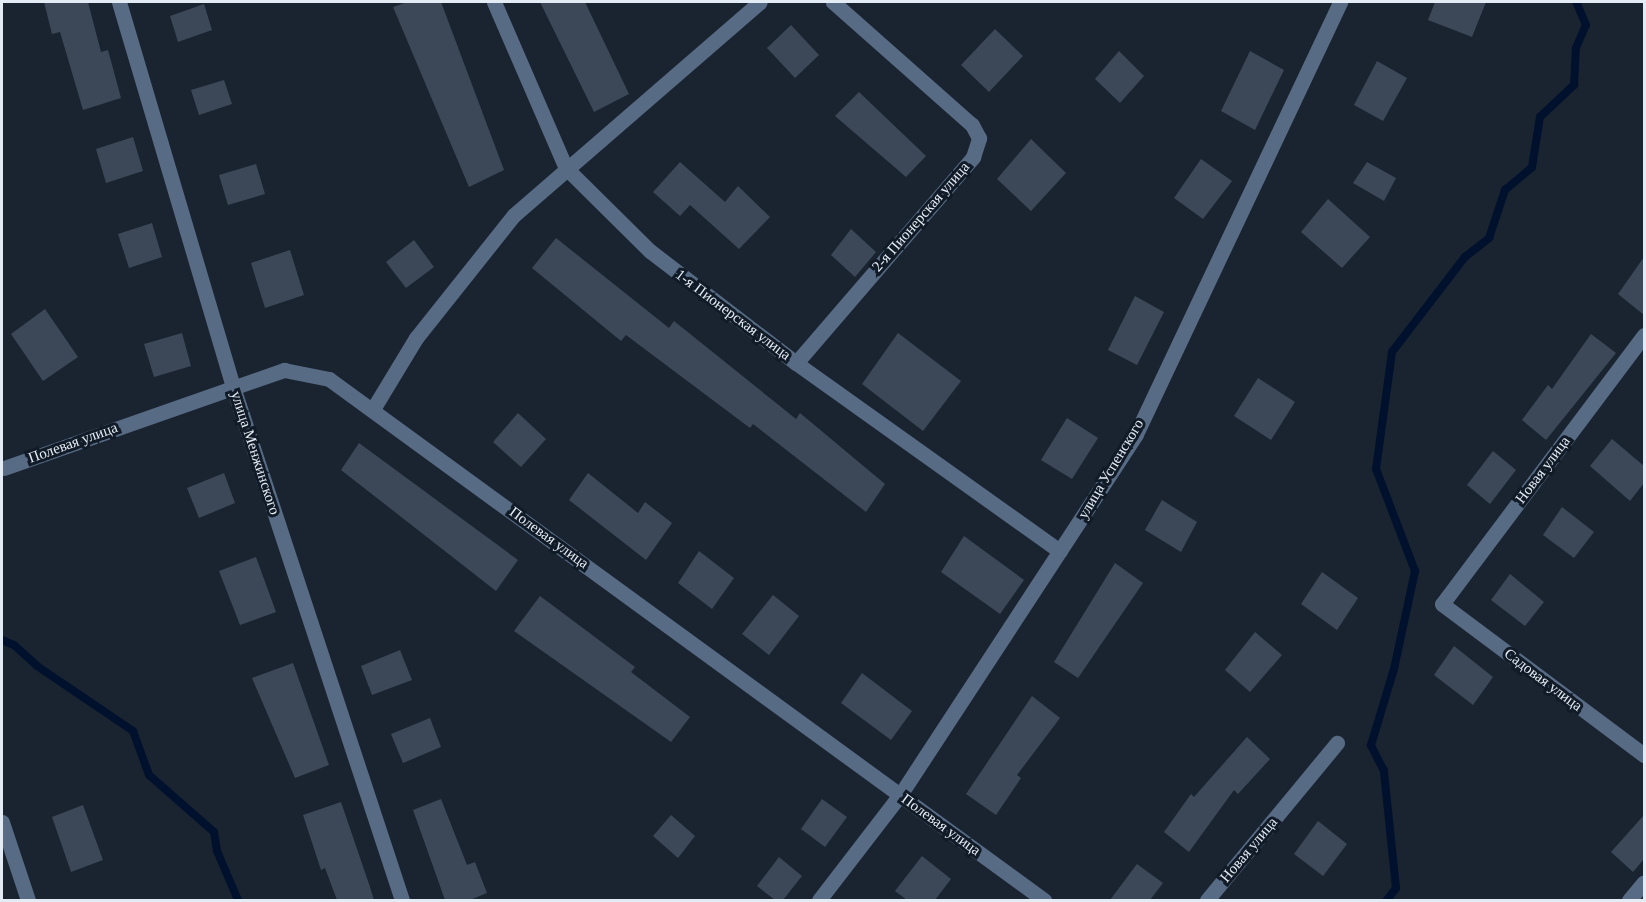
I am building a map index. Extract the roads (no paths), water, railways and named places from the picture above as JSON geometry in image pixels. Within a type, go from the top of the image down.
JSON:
[{"type":"street","name":"улица Менжинского","points":[[119,2],[233,387],[402,900]]},
{"type":"street","name":"1-я Пионерская улица","points":[[494,2],[566,168],[650,252],[796,363],[1060,551]]},
{"type":"street","points":[[373,409],[416,338],[513,215],[760,2]]},
{"type":"street","name":"2-я Пионерская улица","points":[[796,363],[973,157],[979,138],[972,125],[833,2]]},
{"type":"street","name":"улица Успенского","points":[[819,900],[900,795],[1136,434],[1340,2]]},
{"type":"street","name":"Новая улица","points":[[1442,604],[1644,336]]},
{"type":"street","name":"Полевая улица","points":[[2,467],[284,370],[329,379],[1044,900]]},
{"type":"street","name":"Садовая улица","points":[[1442,604],[1644,755]]},
{"type":"street","name":"Новая улица","points":[[1207,900],[1337,743]]},
{"type":"street","points":[[2,822],[28,900]]},
{"type":"street","points":[[1629,900],[1644,882]]},
{"type":"waterway","points":[[1387,900],[1396,888],[1384,771],[1371,745],[1394,669],[1415,571],[1376,469],[1392,352],[1465,257],[1489,238],[1505,190],[1532,167],[1540,117],[1574,85],[1576,48],[1586,25],[1576,2]]},
{"type":"waterway","points":[[2,640],[14,645],[37,666],[133,731],[149,775],[214,832],[217,851],[238,900]]}]
